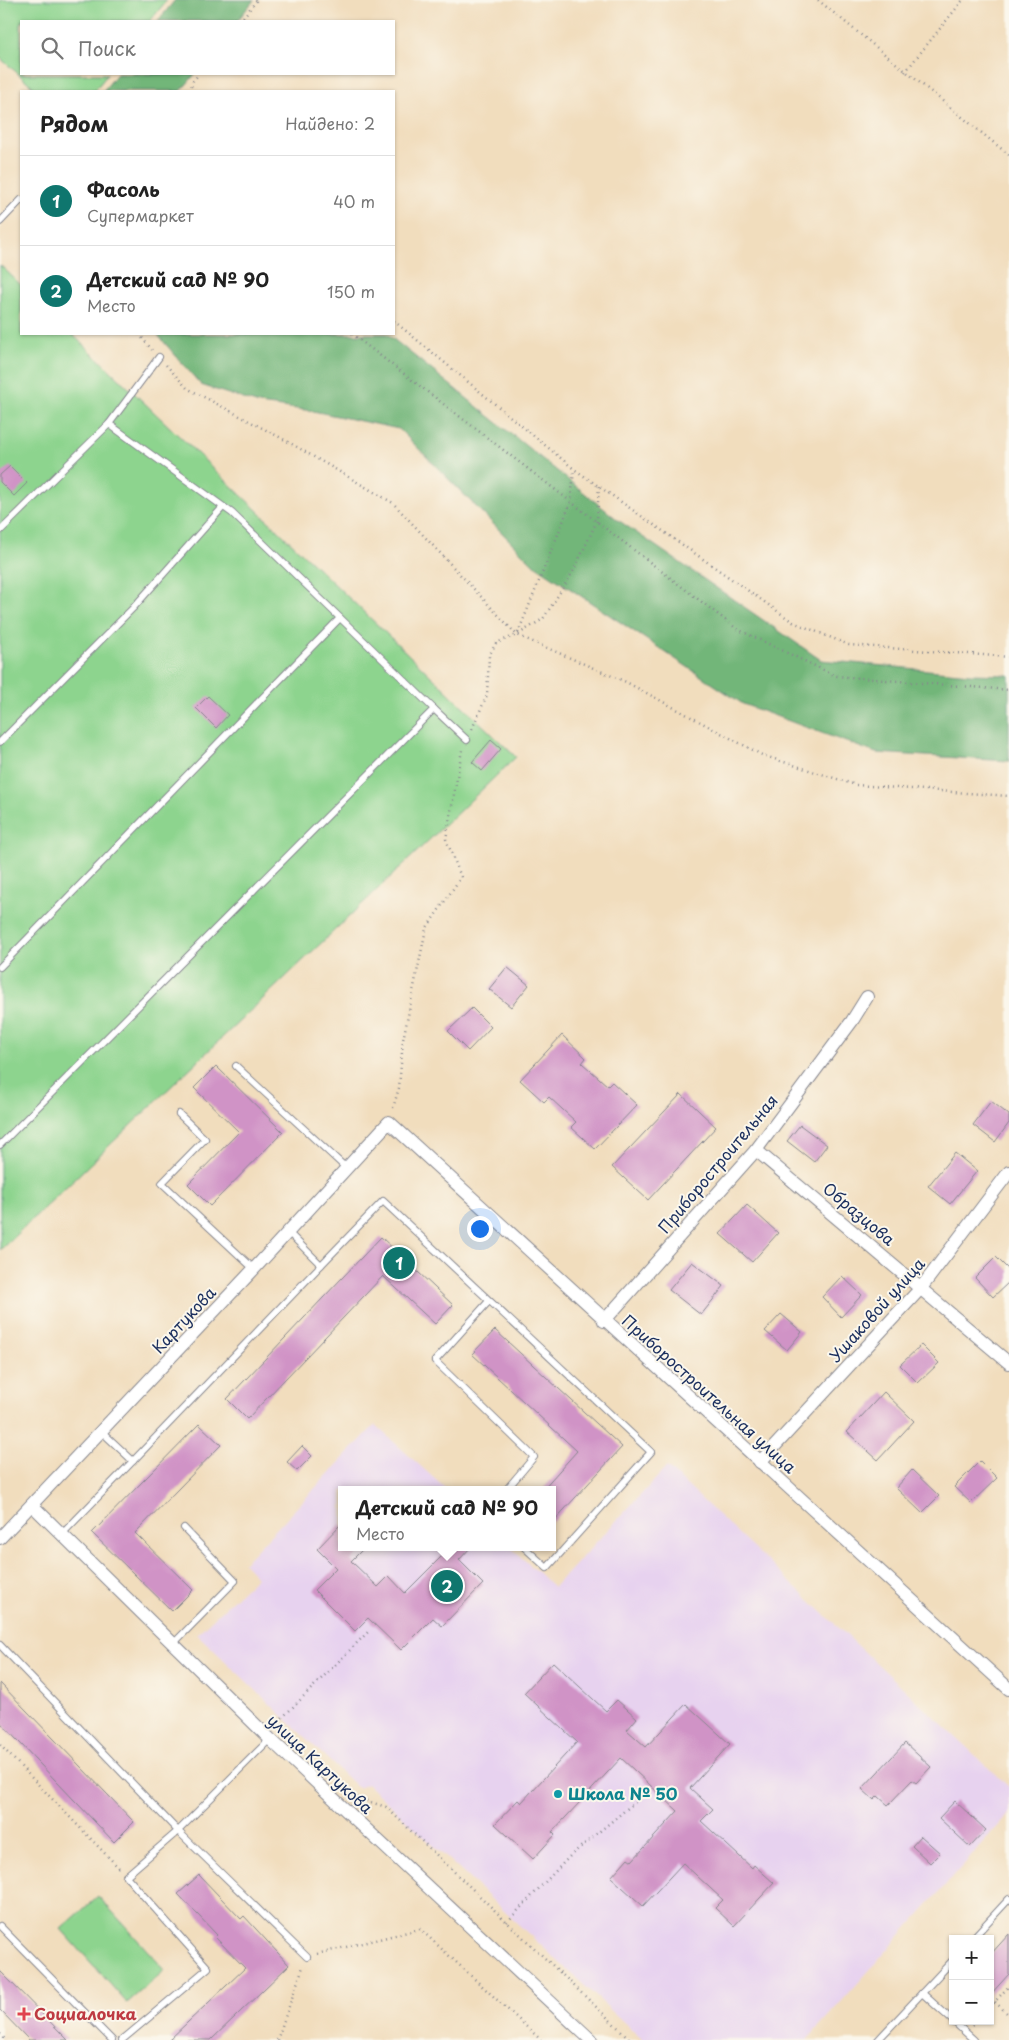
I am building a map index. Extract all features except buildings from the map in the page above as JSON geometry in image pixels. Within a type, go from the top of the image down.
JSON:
[{"type":"street","name":"Приборостроительная","points":[[604,1321],[756,1150],[852,1021],[867,997]]},
{"type":"street","name":"Картукова","points":[[0,1538],[254,1269],[388,1122]]},
{"type":"street","name":"Приборостроительная улица","points":[[388,1122],[1009,1689]]},
{"type":"street","name":"Образцова","points":[[756,1150],[1009,1363]]},
{"type":"street","name":"Ушаковой улица","points":[[760,1462],[921,1288],[1009,1172]]},
{"type":"street","name":"улица Картукова","points":[[32,1505],[267,1737],[592,2040]]},
{"type":"lane","points":[[0,222],[20,201]]},
{"type":"lane","points":[[0,531],[109,424],[159,357]]},
{"type":"lane","points":[[109,424],[223,507],[467,740]]},
{"type":"lane","points":[[0,742],[133,608],[223,507]]},
{"type":"lane","points":[[0,967],[340,618]]},
{"type":"lane","points":[[0,1145],[434,708]]},
{"type":"lane","points":[[236,1066],[345,1167]]},
{"type":"lane","points":[[179,1114],[205,1139],[162,1183],[254,1269]]},
{"type":"lane","points":[[62,1534],[383,1201],[651,1452],[547,1568],[528,1551]]},
{"type":"lane","points":[[287,1231],[321,1265]]},
{"type":"lane","points":[[489,1301],[436,1361],[534,1457],[509,1486]]},
{"type":"lane","points":[[101,1431],[133,1461]]},
{"type":"lane","points":[[173,1644],[235,1580],[184,1528]]},
{"type":"lane","points":[[0,1645],[178,1831],[307,1957]]},
{"type":"lane","points":[[122,2040],[208,1968],[126,1876],[178,1831],[267,1737]]},
{"type":"lane","points":[[976,1935],[1009,1899]]},
{"type":"lane","points":[[0,1926],[112,2040]]},
{"type":"lane","points":[[878,2040],[949,1964]]},
{"type":"lane","points":[[922,1993],[949,2017]]},
{"type":"lane","points":[[957,2025],[974,2040]]},
{"type":"path","points":[[241,20],[257,0]]},
{"type":"path","points":[[818,0],[1009,155]]},
{"type":"path","points":[[905,72],[963,0]]},
{"type":"path","points":[[190,90],[193,81],[198,75]]},
{"type":"path","points":[[395,322],[574,469],[793,622],[849,645],[1009,657]]},
{"type":"path","points":[[141,335],[187,388],[286,440],[393,502],[517,635],[626,682],[762,755],[856,785],[1009,796]]},
{"type":"path","points":[[353,335],[737,629],[836,676],[1009,690]]},
{"type":"path","points":[[517,635],[571,502],[574,469]]},
{"type":"path","points":[[388,1122],[399,1088],[402,1040],[426,930],[461,876],[446,838],[461,753],[487,695],[489,656],[496,643],[517,635],[543,619],[573,572],[597,521],[599,485]]},
{"type":"path","points":[[267,1737],[370,1631]]},
{"type":"path","points":[[0,1745],[126,1876]]},
{"type":"path","points":[[350,1796],[386,1807],[631,2040]]},
{"type":"path","points":[[507,1922],[571,1855],[640,1798]]},
{"type":"path","points":[[278,2040],[307,1957],[420,1929],[541,2040]]},
{"type":"path","points":[[1009,1986],[995,2002],[1009,2015]]},
{"type":"path","points":[[0,2034],[6,2040]]},
{"type":"shaded area","points":[[375,1425],[443,1486],[338,1486],[338,1551],[514,1551],[554,1587],[667,1467],[1009,1787],[1009,1814],[807,2040],[643,2040],[367,1784],[358,1788],[197,1634],[257,1577],[244,1563]]},
{"type":"green space","points":[[0,0],[167,0],[151,20],[20,20],[20,75],[107,75],[95,90],[37,90],[0,58]]},
{"type":"green space","points":[[175,0],[254,0],[238,20],[159,20]]},
{"type":"green space","points":[[116,75],[194,75],[182,90],[104,90]]},
{"type":"green space","points":[[0,265],[20,284],[20,335],[73,335],[516,757],[0,1250]]},
{"type":"green space","points":[[158,335],[388,335],[618,520],[821,660],[970,674],[1009,675],[1009,761],[876,753],[743,704],[533,564],[399,429],[313,411],[259,404],[201,385]]},
{"type":"green space","points":[[98,1896],[165,1970],[127,2003],[61,1929]]},
{"type":"place","name":"Фасоль","points":[[399,1263]]},
{"type":"place","name":"Детский сад № 90","points":[[447,1586]]},
{"type":"place","name":"Школа № 50","points":[[558,1794]]},
{"type":"place","name":"Социалочка","points":[[24,2014]]}]
